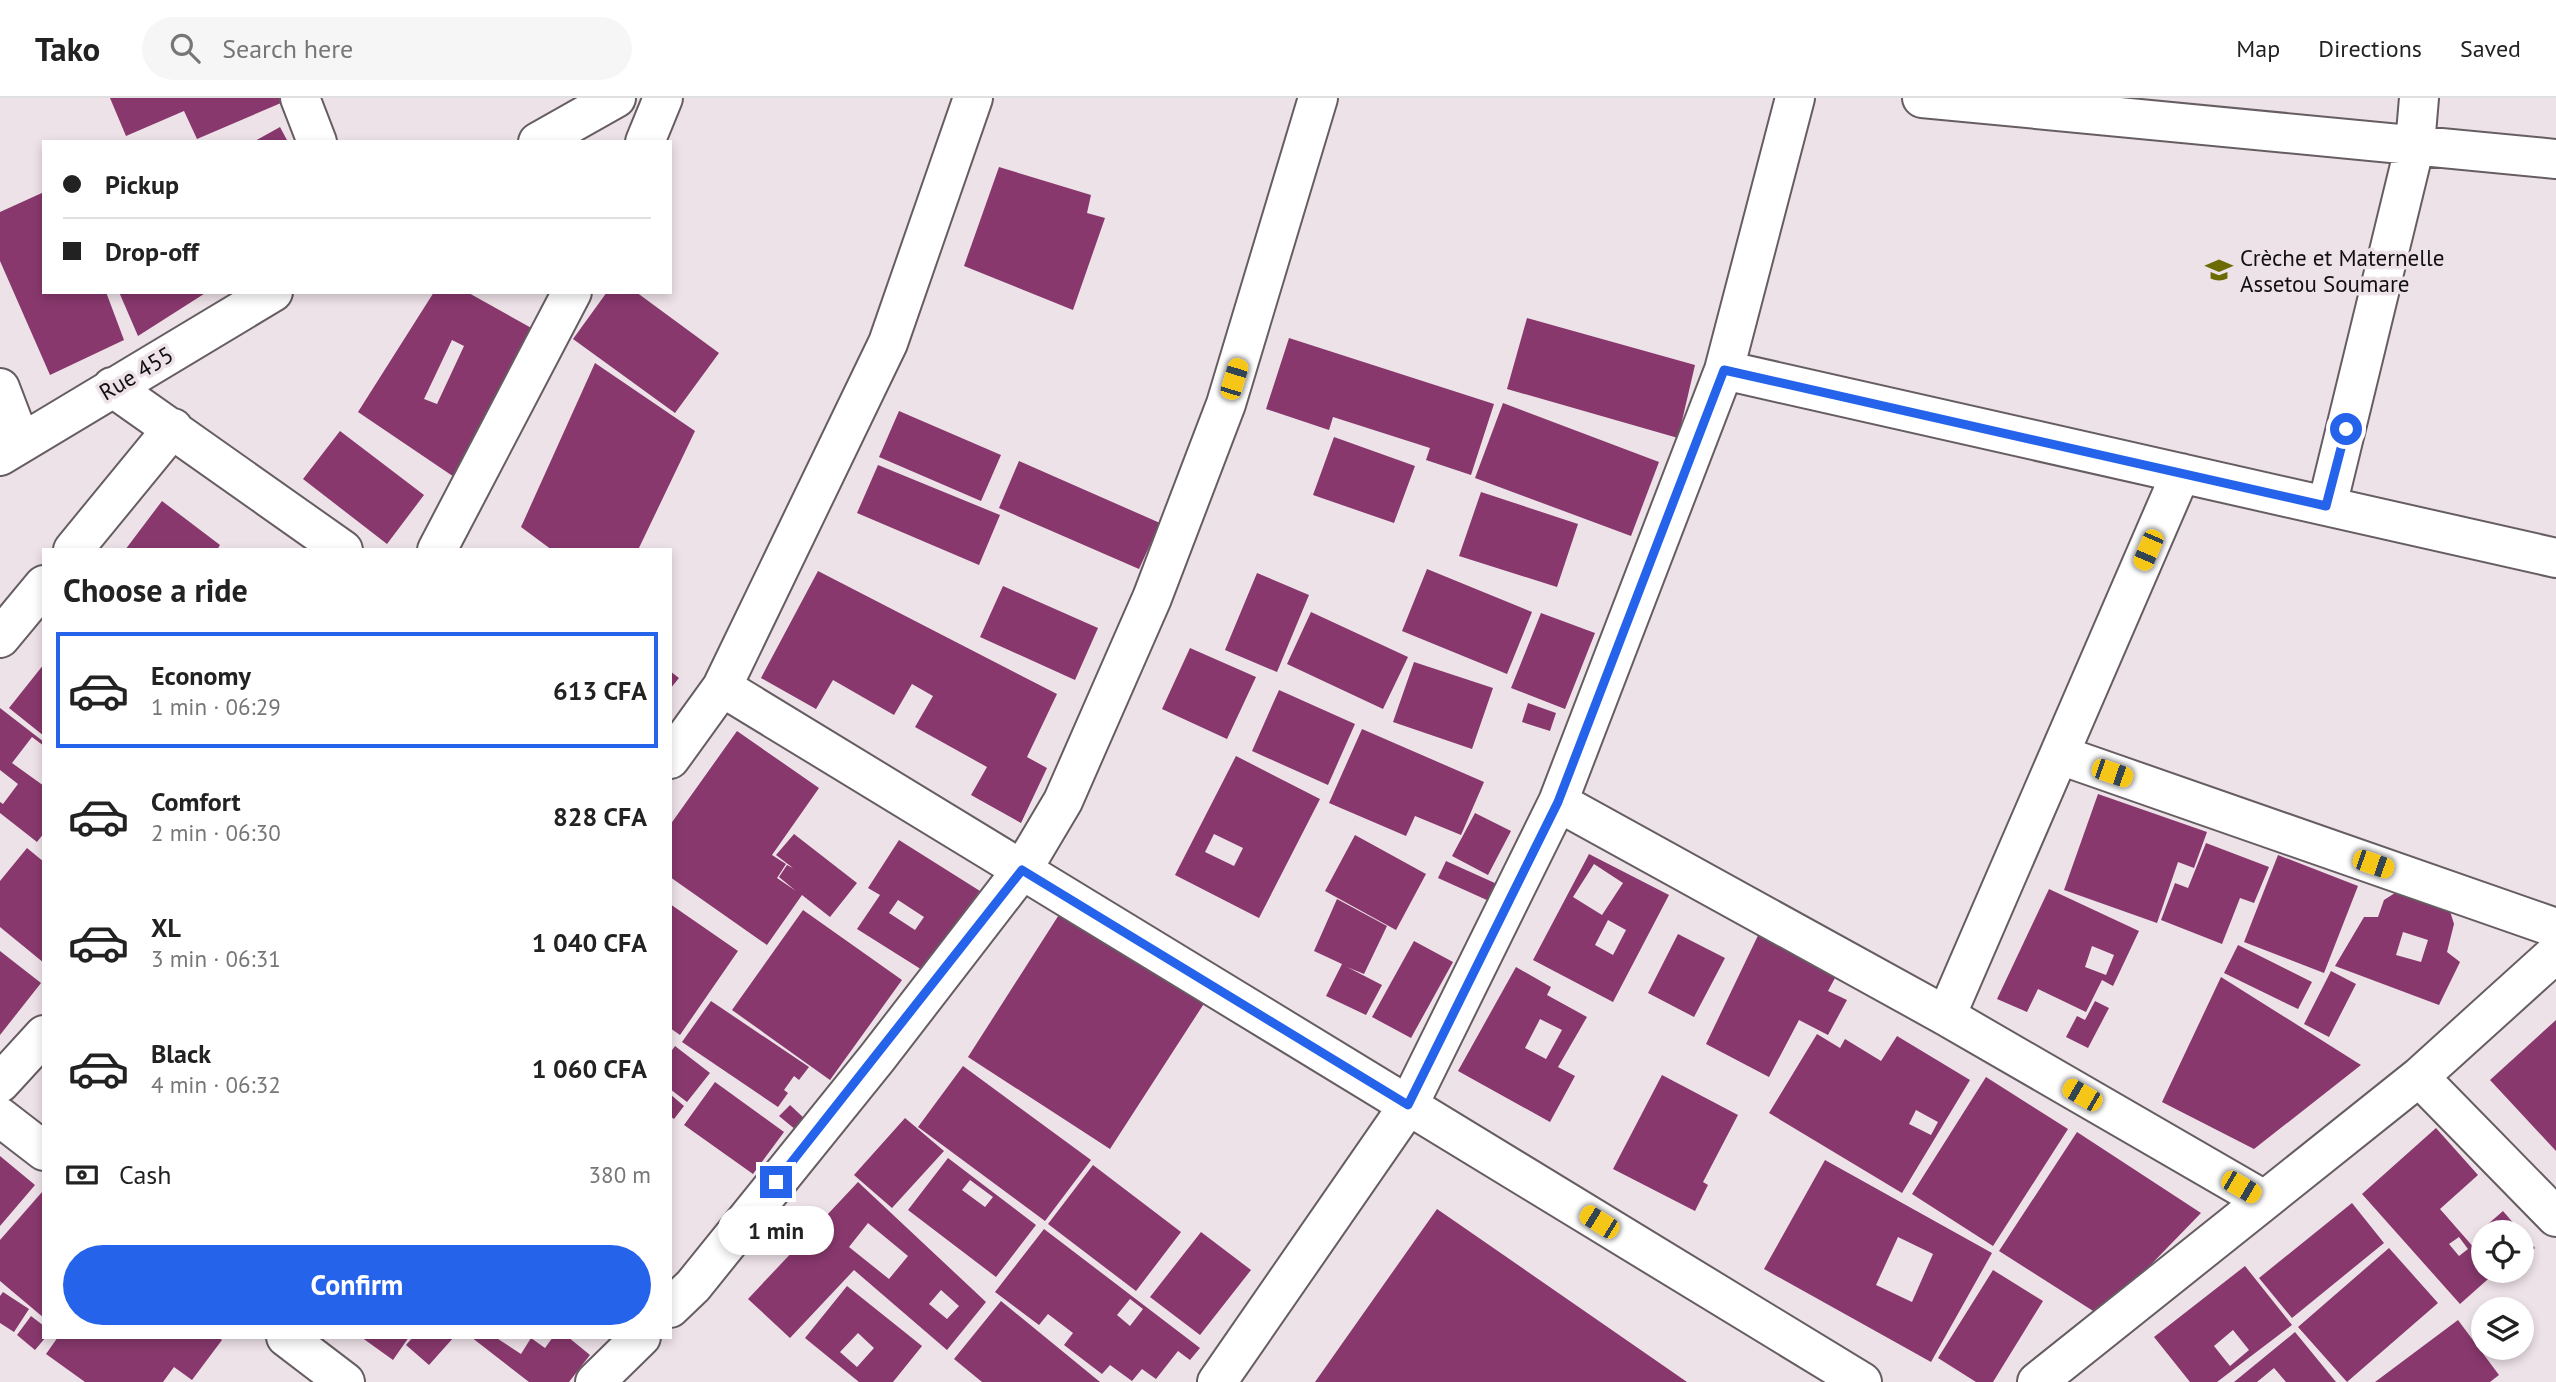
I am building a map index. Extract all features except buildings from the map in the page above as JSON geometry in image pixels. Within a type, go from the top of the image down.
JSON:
[{"type":"street","points":[[300,98],[316,140]]},
{"type":"street","points":[[542,140],[616,98]]},
{"type":"street","points":[[646,140],[663,98]]},
{"type":"street","points":[[672,756],[722,687],[888,344],[973,98]]},
{"type":"street","points":[[672,1306],[692,1286],[877,1058],[1022,870],[1063,801],[1152,598],[1226,404],[1318,98]]},
{"type":"street","points":[[1217,1382],[1408,1105],[1558,802],[1724,370],[1795,98]]},
{"type":"street","points":[[1922,98],[2556,159]]},
{"type":"street","points":[[2326,506],[2415,145],[2419,98]]},
{"type":"street","name":"Rue 455","points":[[11,450],[270,294]]},
{"type":"street","points":[[438,548],[571,294]]},
{"type":"street","points":[[1724,370],[2556,558]]},
{"type":"street","points":[[112,387],[340,548]]},
{"type":"street","points":[[0,388],[11,450]]},
{"type":"street","points":[[75,548],[173,428]]},
{"type":"street","points":[[1946,1016],[2181,473]]},
{"type":"street","points":[[0,638],[42,587]]},
{"type":"street","points":[[722,687],[1862,1382]]},
{"type":"street","points":[[2060,755],[2556,928]]},
{"type":"street","points":[[1558,802],[1946,1016],[2264,1200]]},
{"type":"street","points":[[2037,1382],[2418,1077],[2556,953]]},
{"type":"street","points":[[0,1083],[42,1037]]},
{"type":"street","points":[[2418,1077],[2556,1217]]},
{"type":"street","points":[[0,1117],[42,1149]]},
{"type":"street","points":[[289,1339],[345,1382]]},
{"type":"street","points":[[595,1382],[639,1339]]},
{"type":"place","name":"Crèche et Maternelle Assetou Soumare","points":[[2219,270]]},
{"type":"route","points":[[776,1182],[877,1058],[1022,870],[1408,1105],[1558,802],[1724,370],[2326,506],[2346,429]]}]
